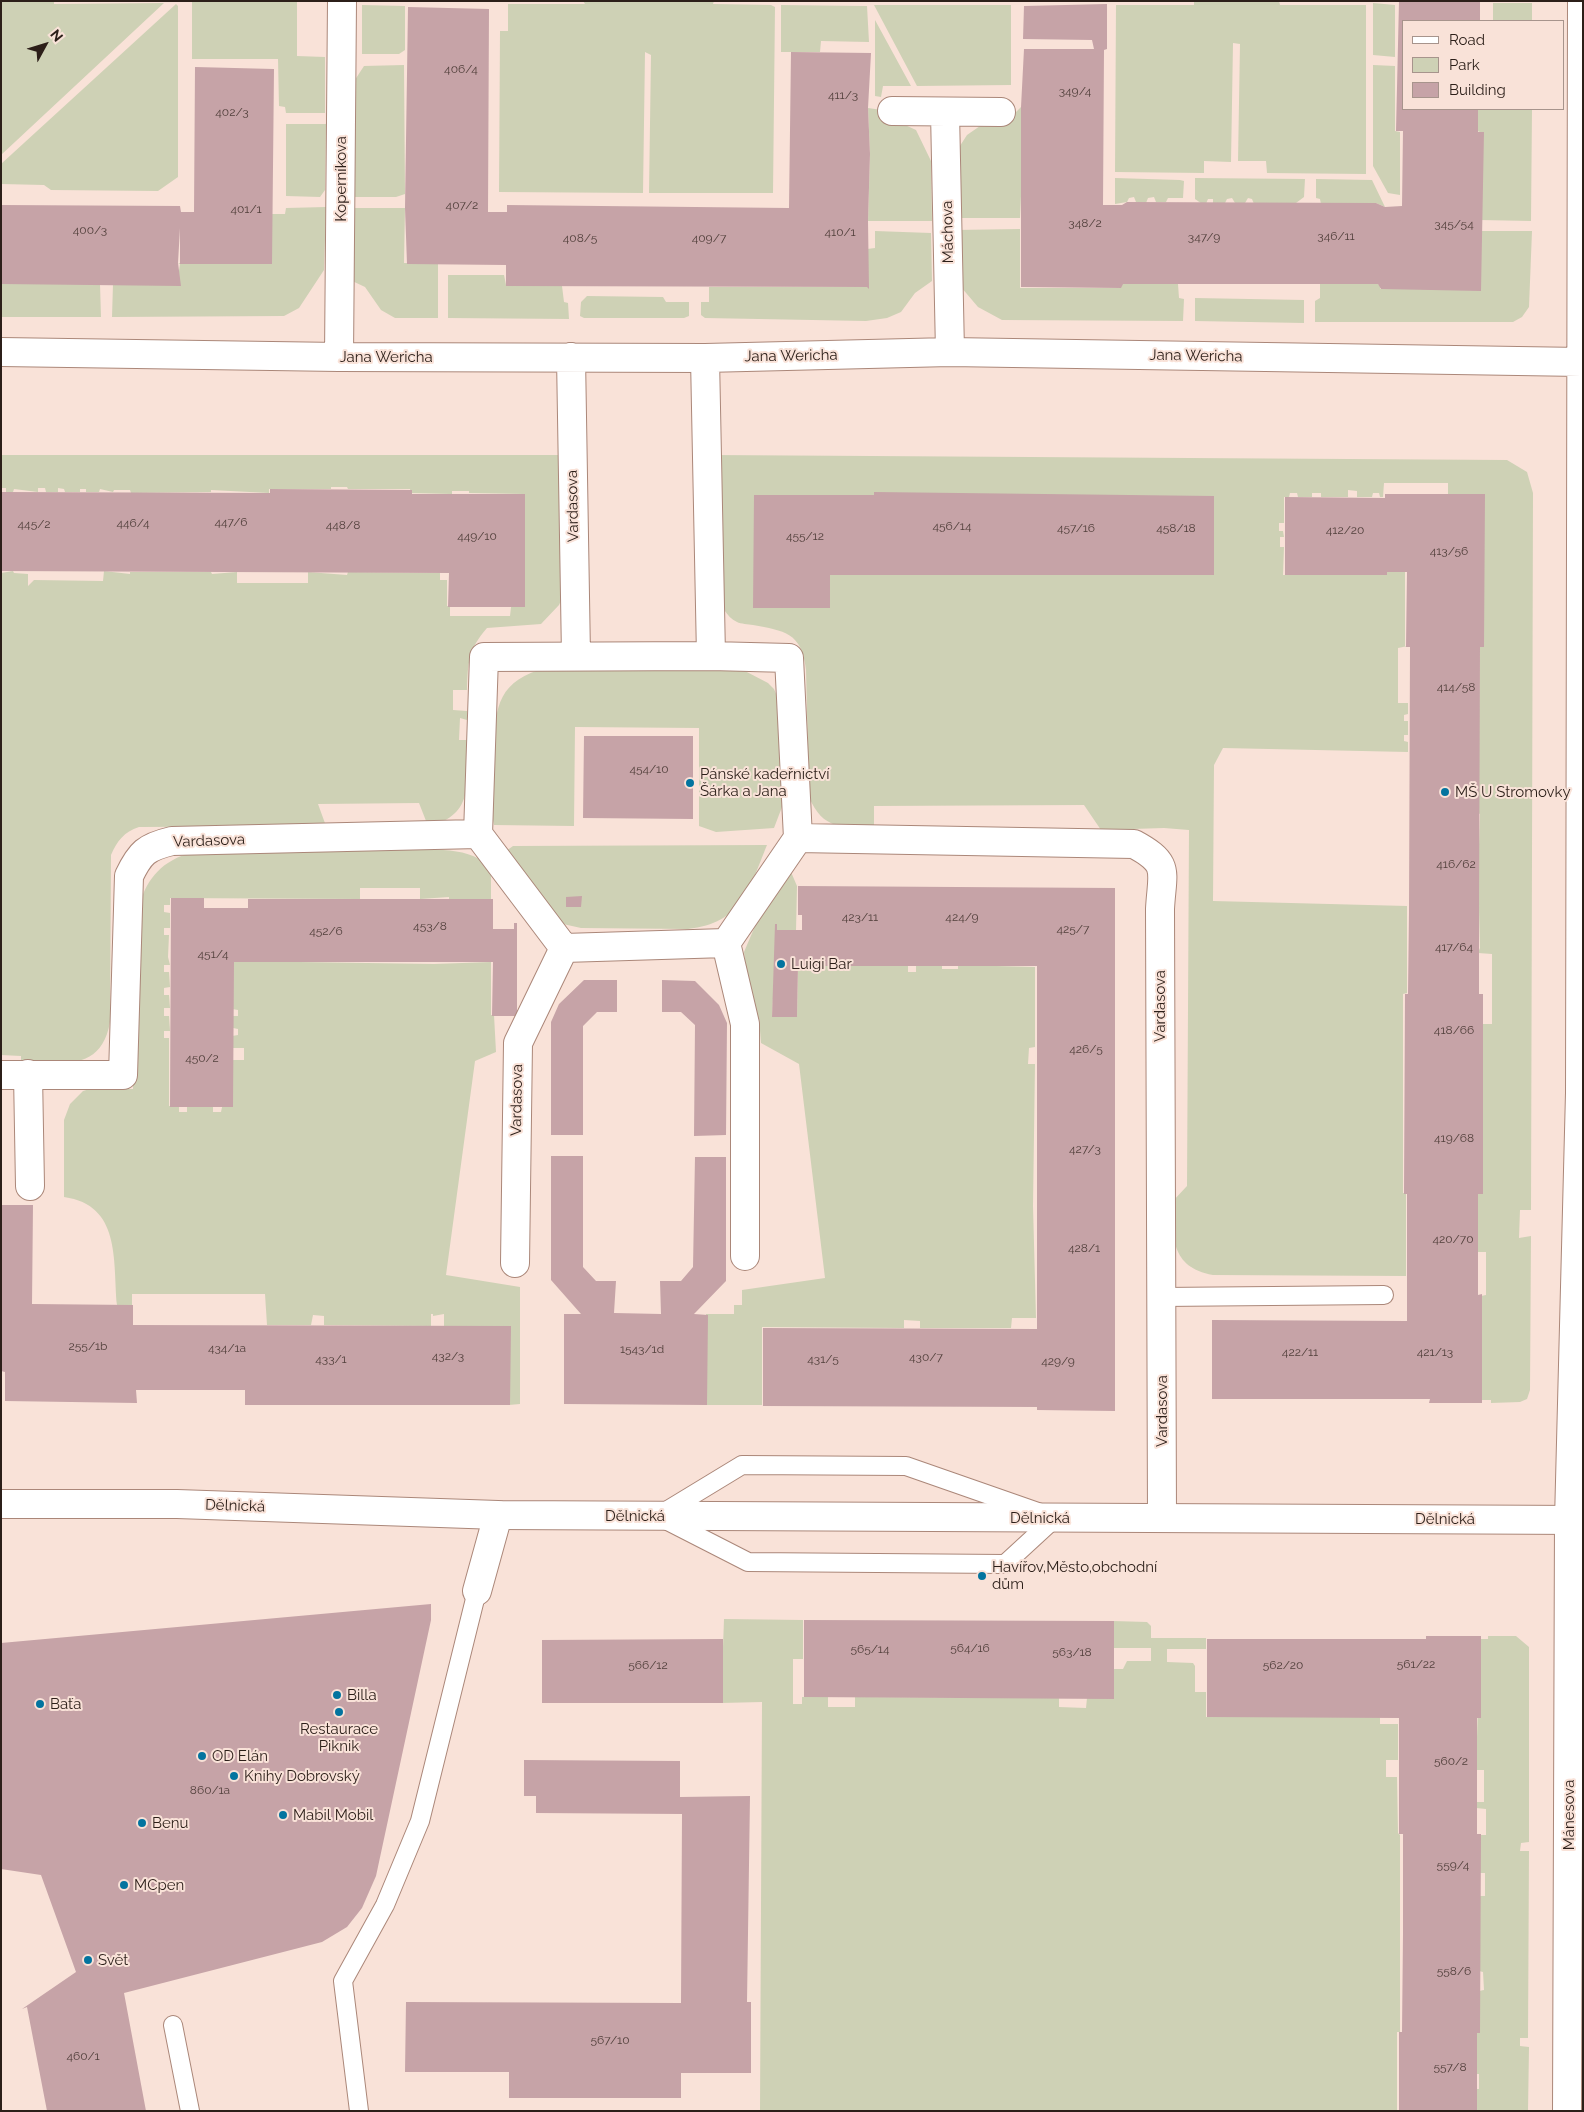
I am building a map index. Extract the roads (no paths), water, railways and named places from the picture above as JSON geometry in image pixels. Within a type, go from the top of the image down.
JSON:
[{"type":"street","name":"Koperníkova","points":[[339,357],[342,1]]},
{"type":"street","name":"Mánesova","points":[[1567,2111],[1580,1093],[1582,1]]},
{"type":"street","points":[[892,111],[1001,112]]},
{"type":"street","name":"Máchova","points":[[945,112],[950,352]]},
{"type":"street","name":"Jana Wericha","points":[[1,352],[339,357],[705,358],[950,352],[1581,362]]},
{"type":"street","name":"Vardasova","points":[[571,357],[576,656]]},
{"type":"street","points":[[705,358],[711,656]]},
{"type":"street","points":[[726,943],[564,948],[478,834],[484,657],[711,656],[789,658],[798,838],[726,943],[745,1024],[745,1256]]},
{"type":"street","name":"Vardasova","points":[[1,1075],[123,1075],[129,876],[143,852],[172,841],[478,834]]},
{"type":"street","name":"Vardasova","points":[[798,838],[1134,844],[1154,855],[1162,867],[1160,909],[1162,1518]]},
{"type":"street","name":"Vardasova","points":[[515,1263],[518,1043],[564,948]]},
{"type":"street","points":[[28,1074],[30,1186]]},
{"type":"street","name":"Dělnická","points":[[1,1504],[176,1504],[498,1515],[1576,1520]]},
{"type":"street","points":[[477,1591],[498,1515]]},
{"type":"lane","points":[[1161,1297],[1384,1295]]},
{"type":"lane","points":[[742,1465],[752,1465],[906,1466],[1055,1518],[1005,1564],[995,1564],[748,1562],[658,1516],[742,1465]]},
{"type":"lane","points":[[359,2111],[343,1981],[385,1905],[420,1821],[477,1591]]},
{"type":"lane","points":[[173,2025],[190,2111]]},
{"type":"place","name":"Pánské kadeřnictví Šárka a Jana","points":[[690,783]]},
{"type":"place","name":"MŠ U Stromovky","points":[[1445,792]]},
{"type":"place","name":"Luigi Bar","points":[[781,964]]},
{"type":"place","name":"Havířov,Město,obchodní dům","points":[[982,1576]]},
{"type":"place","name":"Billa","points":[[337,1695]]},
{"type":"place","name":"Baťa","points":[[40,1704]]},
{"type":"place","name":"Restaurace Piknik","points":[[339,1712]]},
{"type":"place","name":"OD Elán","points":[[202,1756]]},
{"type":"place","name":"Knihy Dobrovský","points":[[234,1776]]},
{"type":"place","name":"Mabil Mobil","points":[[283,1815]]},
{"type":"place","name":"Benu","points":[[142,1823]]},
{"type":"place","name":"MCpen","points":[[124,1885]]},
{"type":"place","name":"Svět","points":[[88,1960]]}]
